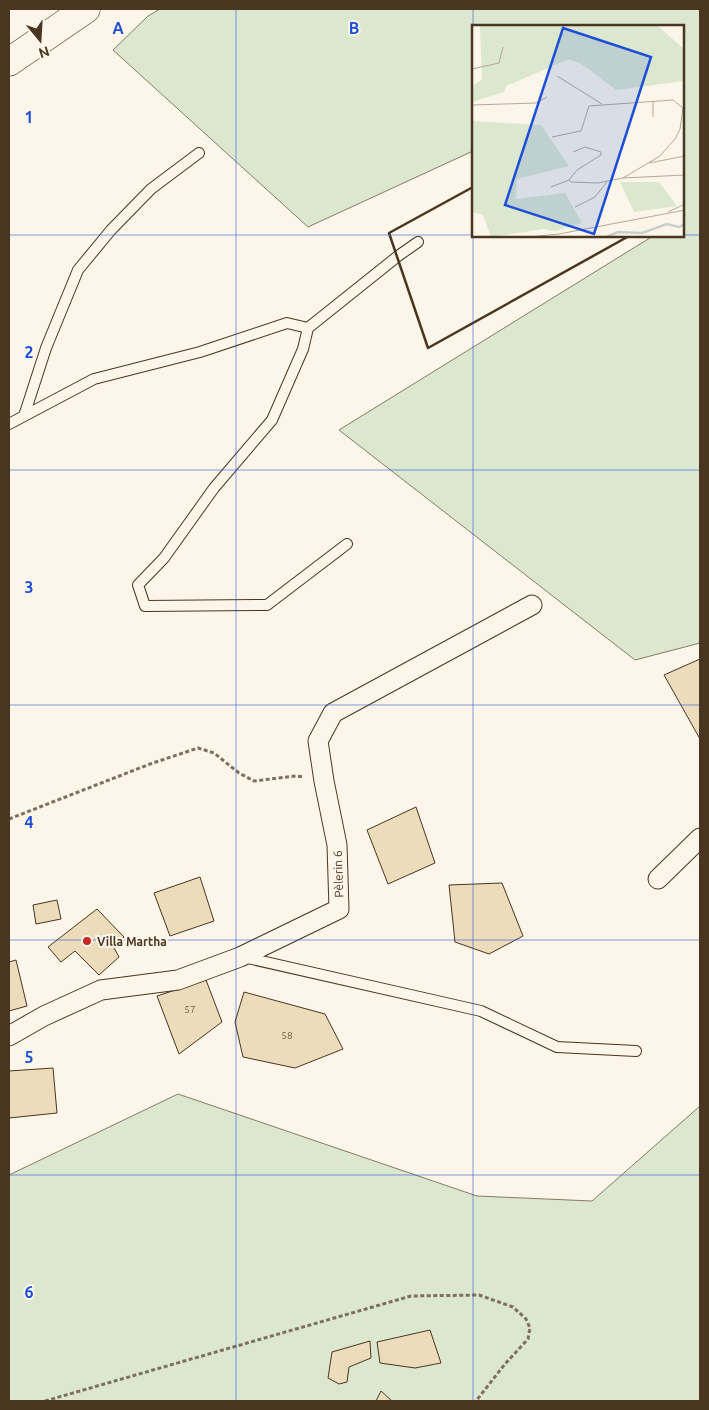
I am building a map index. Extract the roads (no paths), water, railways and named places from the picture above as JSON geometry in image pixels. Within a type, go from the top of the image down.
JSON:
[{"type":"main road","points":[[9,62],[86,9]]},
{"type":"street","name":"Pèlerin 6","points":[[9,1036],[44,1016],[101,990],[178,980],[240,957],[339,909],[338,845],[324,781],[318,742],[333,713],[532,605]]},
{"type":"street","points":[[658,879],[700,838]]},
{"type":"lane","points":[[24,416],[46,348],[78,270],[110,230],[151,190],[199,153]]},
{"type":"lane","points":[[347,544],[267,605],[145,606],[138,586],[164,558],[214,488],[272,420],[303,349],[308,328],[418,242]]},
{"type":"lane","points":[[9,424],[94,379],[200,352],[287,323],[308,328]]},
{"type":"lane","points":[[240,957],[482,1011],[557,1047],[636,1051]]},
{"type":"place","name":"Villa Martha","points":[[87,941]]}]
